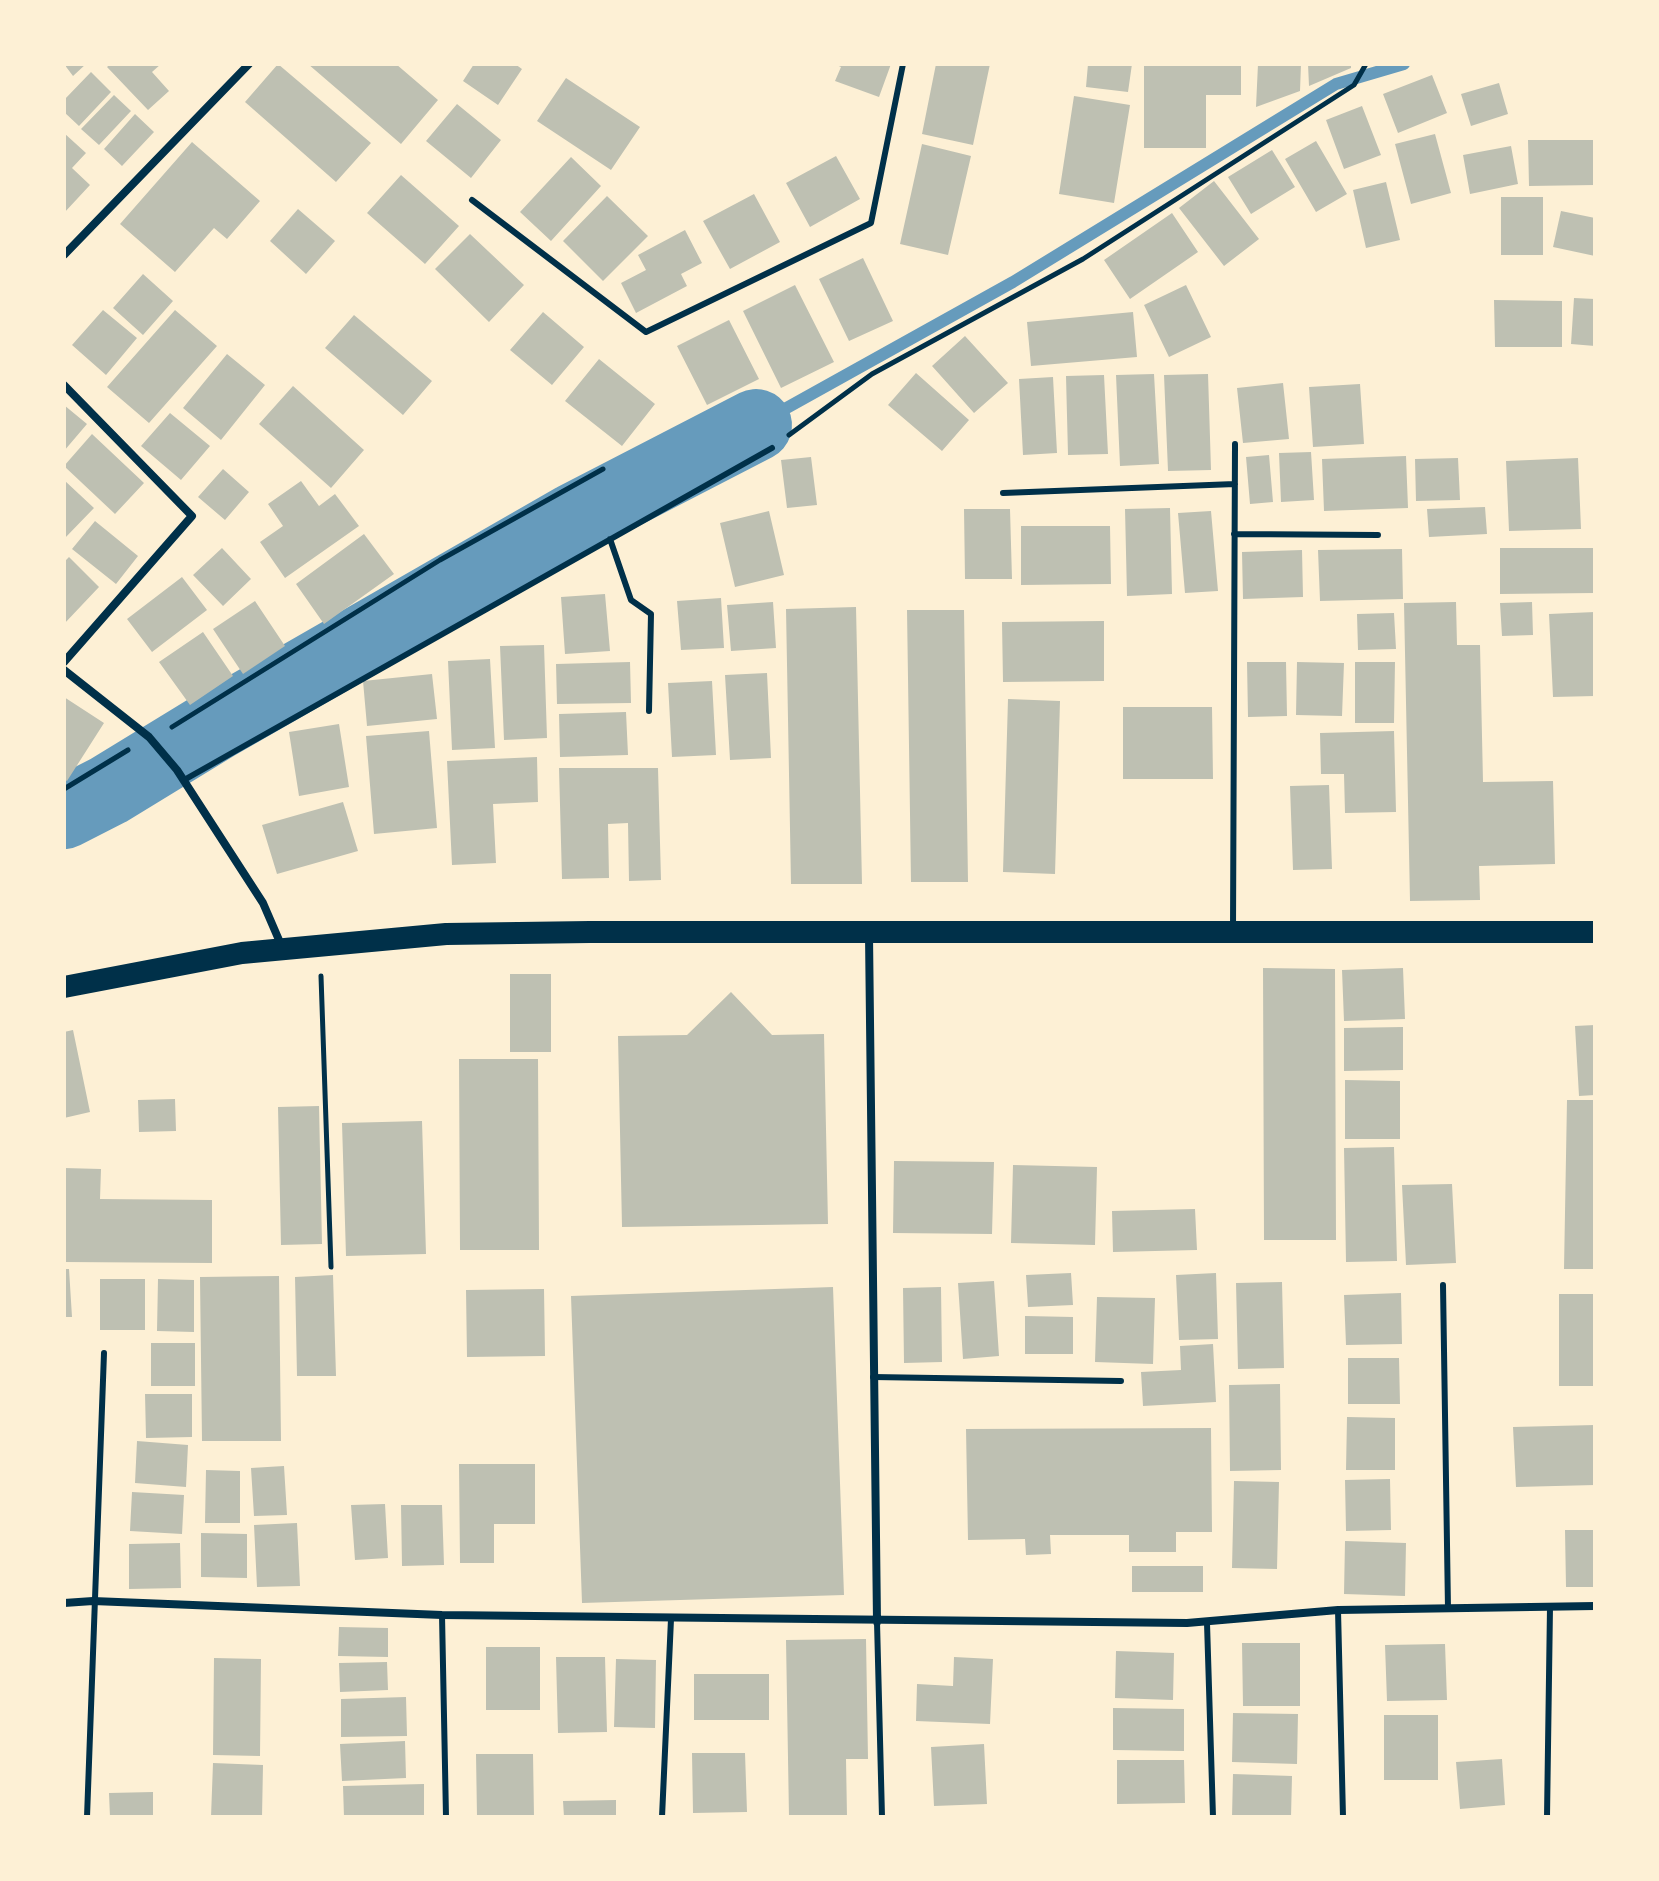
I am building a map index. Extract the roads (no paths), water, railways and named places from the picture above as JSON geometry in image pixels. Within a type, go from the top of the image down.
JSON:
[{"type":"highway","points":[[64,987],[242,953],[462,934],[1595,932]]},
{"type":"street","points":[[64,255],[249,64]]},
{"type":"street","points":[[64,385],[192,516],[64,662]]},
{"type":"street","points":[[64,670],[149,737],[177,770],[263,903],[282,948]]},
{"type":"street","points":[[869,934],[877,1622]]},
{"type":"street","points":[[64,1603],[93,1601],[442,1615],[877,1622],[1207,1623],[1338,1610],[1595,1606]]},
{"type":"lane","points":[[472,200],[646,332],[871,223],[903,64]]},
{"type":"lane","points":[[1233,932],[1235,444]]},
{"type":"lane","points":[[184,780],[772,448]]},
{"type":"lane","points":[[1003,493],[1235,484]]},
{"type":"lane","points":[[1234,534],[1378,535]]},
{"type":"lane","points":[[610,539],[631,600],[651,614],[649,711]]},
{"type":"lane","points":[[1443,1285],[1448,1609]]},
{"type":"lane","points":[[87,1817],[104,1353]]},
{"type":"lane","points":[[873,1377],[1121,1381]]},
{"type":"lane","points":[[1547,1817],[1550,1607]]},
{"type":"lane","points":[[1338,1610],[1343,1817]]},
{"type":"lane","points":[[442,1615],[446,1817]]},
{"type":"lane","points":[[662,1817],[671,1619]]},
{"type":"lane","points":[[877,1622],[882,1817]]},
{"type":"lane","points":[[1207,1623],[1213,1817]]},
{"type":"waterway","points":[[756,425],[1013,282],[1336,84],[1404,64]]},
{"type":"waterway","points":[[64,813],[109,790],[217,724],[574,519],[756,425]]}]
